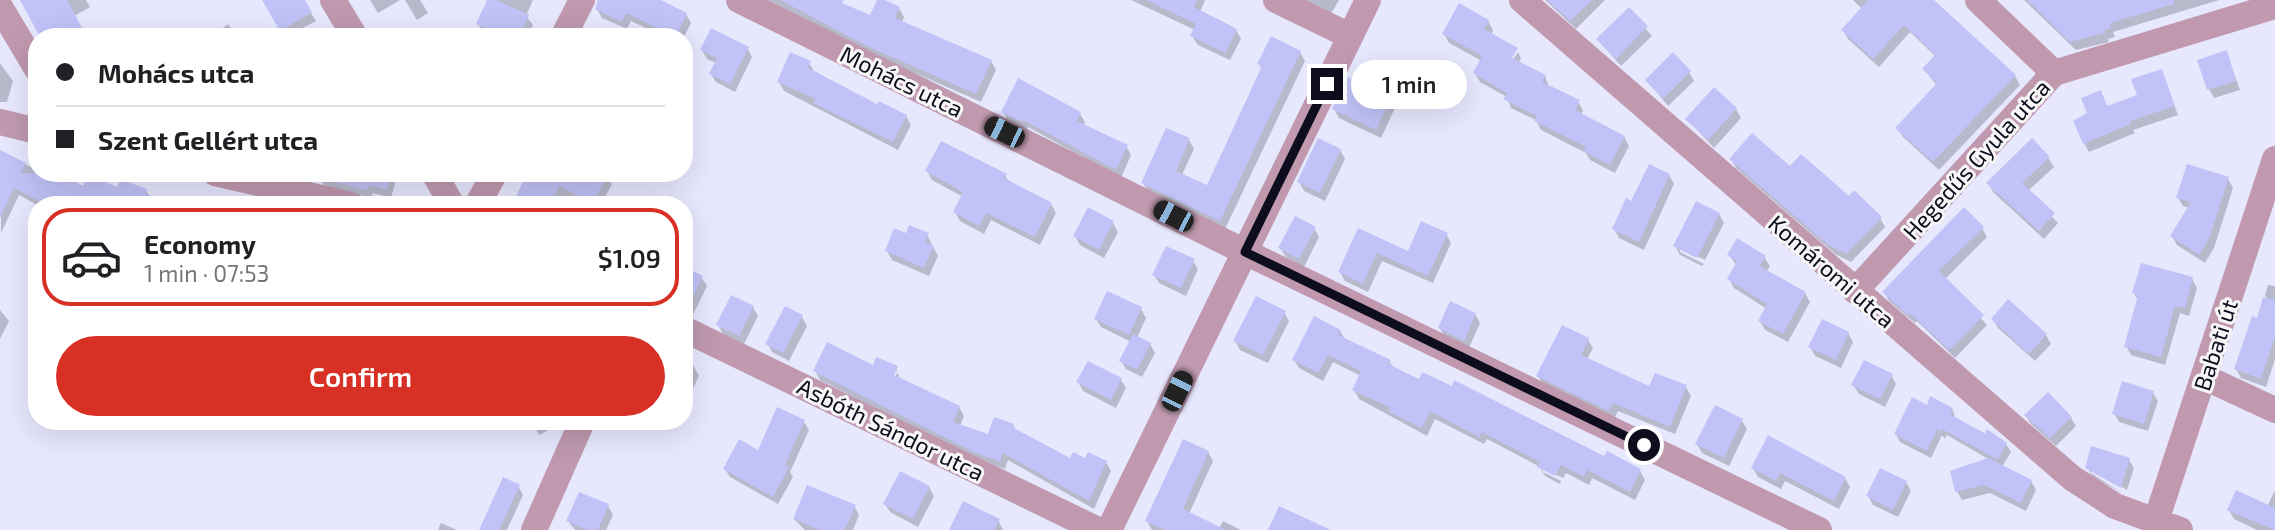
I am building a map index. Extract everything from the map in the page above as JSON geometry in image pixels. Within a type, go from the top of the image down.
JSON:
[{"type":"street","points":[[333,0],[350,28]]},
{"type":"street","points":[[568,28],[582,0]]},
{"type":"street","name":"Mohács utca","points":[[739,0],[1245,252],[1819,530]]},
{"type":"street","points":[[1276,0],[1350,36]]},
{"type":"street","points":[[1109,530],[1368,0]]},
{"type":"street","name":"Komáromi utca","points":[[1522,0],[2072,478],[2115,506],[2154,525],[2180,530]]},
{"type":"street","points":[[1978,0],[2054,73]]},
{"type":"street","name":"Hegedűs Gyula utca","points":[[1855,291],[2054,73],[2275,6]]},
{"type":"street","points":[[0,7],[28,54]]},
{"type":"street","points":[[0,122],[28,129]]},
{"type":"street","name":"Babati út","points":[[2154,525],[2275,159]]},
{"type":"street","points":[[253,182],[313,196]]},
{"type":"street","name":"Asbóth Sándor utca","points":[[693,333],[1098,530]]},
{"type":"street","points":[[2204,377],[2275,410]]},
{"type":"street","points":[[538,529],[578,430]]},
{"type":"building","points":[[20,0],[67,0],[82,28],[35,28]]},
{"type":"building","points":[[262,0],[305,0],[312,12],[285,28],[278,28]]},
{"type":"building","points":[[487,0],[496,0],[529,15],[523,28],[485,28],[476,24]]},
{"type":"building","points":[[598,0],[661,0],[687,13],[680,28],[657,28],[626,13],[622,22],[595,9]]},
{"type":"building","points":[[780,0],[844,0],[842,3],[870,15],[877,0],[885,0],[900,7],[895,18],[992,60],[976,94],[867,46]]},
{"type":"building","points":[[1146,0],[1197,0],[1194,7],[1237,29],[1225,53],[1190,36],[1196,24]]},
{"type":"building","points":[[1547,0],[1592,0],[1570,21]]},
{"type":"building","points":[[1868,0],[1934,0],[2016,75],[1933,162],[1895,128],[1937,83],[1922,69],[1935,55],[1904,25],[1873,59],[1841,30]]},
{"type":"building","points":[[2027,0],[2174,0],[2174,4],[2110,23],[2111,28],[2104,30],[2105,33],[2070,42]]},
{"type":"building","points":[[1459,3],[1489,20],[1484,29],[1518,48],[1512,58],[1546,75],[1542,82],[1580,100],[1575,110],[1625,136],[1610,165],[1583,151],[1586,147],[1534,121],[1537,116],[1503,99],[1507,93],[1473,73],[1482,56],[1442,34]]},
{"type":"building","points":[[1629,7],[1648,26],[1616,59],[1596,39]]},
{"type":"building","points":[[711,28],[749,47],[730,84],[709,74],[717,58],[700,50]]},
{"type":"building","points":[[1271,36],[1301,51],[1220,221],[1141,183],[1166,128],[1190,138],[1176,171],[1207,185],[1262,66],[1257,64]]},
{"type":"building","points":[[2227,50],[2236,81],[2207,90],[2197,60]]},
{"type":"building","points":[[790,52],[811,61],[808,68],[877,104],[879,101],[907,115],[893,142],[813,103],[816,99],[777,82]]},
{"type":"building","points":[[1673,52],[1691,71],[1663,99],[1645,80]]},
{"type":"building","points":[[2162,69],[2175,106],[2130,121],[2131,124],[2083,144],[2073,121],[2087,113],[2081,98],[2101,90],[2107,106],[2137,95],[2131,79]]},
{"type":"building","points":[[1348,77],[1391,98],[1376,130],[1332,109]]},
{"type":"building","points":[[1018,78],[1081,112],[1077,121],[1128,145],[1116,170],[1023,120],[1022,122],[1001,112]]},
{"type":"building","points":[[1714,87],[1737,108],[1708,140],[1685,119]]},
{"type":"building","points":[[1752,133],[1790,166],[1801,154],[1849,196],[1854,190],[1882,217],[1846,254],[1828,245],[1729,159]]},
{"type":"building","points":[[1318,138],[1341,149],[1320,193],[1297,182]]},
{"type":"building","points":[[2032,138],[2050,157],[2022,183],[2055,213],[2039,231],[1986,183]]},
{"type":"building","points":[[941,141],[1007,174],[1004,178],[1052,203],[1035,237],[986,213],[979,226],[953,212],[963,192],[925,171]]},
{"type":"building","points":[[0,150],[26,163],[21,173],[28,173],[28,182],[76,182],[83,186],[85,182],[106,182],[117,187],[119,182],[128,182],[147,189],[145,193],[151,196],[29,196],[14,188],[0,218]]},
{"type":"building","points":[[1649,164],[1670,174],[1639,242],[1612,229],[1626,198],[1631,201]]},
{"type":"building","points":[[2187,164],[2229,177],[2209,239],[2199,255],[2170,236],[2191,202],[2176,198]]},
{"type":"building","points":[[335,182],[389,182],[387,190],[368,185],[367,190]]},
{"type":"building","points":[[523,182],[604,182],[596,196],[579,196],[559,186],[554,196],[516,196]]},
{"type":"building","points":[[1696,201],[1720,213],[1697,258],[1673,246]]},
{"type":"building","points":[[1088,207],[1114,221],[1099,250],[1073,236]]},
{"type":"building","points":[[1964,207],[1984,227],[1939,271],[1984,315],[1949,350],[1911,314],[1909,316],[1882,292]]},
{"type":"building","points":[[1295,216],[1316,227],[1299,259],[1278,248]]},
{"type":"building","points":[[1421,221],[1448,233],[1428,276],[1377,253],[1363,284],[1338,272],[1358,228],[1408,251]]},
{"type":"building","points":[[909,225],[929,233],[925,242],[934,246],[924,268],[885,251],[894,228],[906,233]]},
{"type":"building","points":[[1737,238],[1766,256],[1759,266],[1806,292],[1783,334],[1758,321],[1767,304],[1727,279],[1737,261],[1727,255]]},
{"type":"building","points":[[1166,246],[1195,259],[1181,288],[1152,275]]},
{"type":"building","points":[[2141,263],[2193,277],[2185,308],[2175,306],[2161,357],[2124,347],[2138,295],[2132,293]]},
{"type":"building","points":[[693,271],[703,276],[693,297]]},
{"type":"building","points":[[1107,291],[1142,307],[1129,335],[1094,319]]},
{"type":"building","points":[[731,295],[754,306],[739,336],[716,325]]},
{"type":"building","points":[[1256,296],[1286,311],[1263,355],[1233,341]]},
{"type":"building","points":[[2263,297],[2275,300],[2275,337],[2261,379],[2234,369],[2252,316],[2257,318]]},
{"type":"building","points":[[2008,299],[2047,334],[2029,354],[1991,319]]},
{"type":"building","points":[[1450,301],[1476,313],[1464,341],[1438,328]]},
{"type":"building","points":[[785,306],[803,315],[783,353],[765,344]]},
{"type":"building","points":[[1314,316],[1341,330],[1338,335],[1391,360],[1388,364],[1419,379],[1422,372],[1452,386],[1454,380],[1604,456],[1607,451],[1641,469],[1630,492],[1587,470],[1584,477],[1561,465],[1555,476],[1537,467],[1540,462],[1482,432],[1479,437],[1430,411],[1422,428],[1389,412],[1391,408],[1352,390],[1361,371],[1328,355],[1318,373],[1292,360]]},
{"type":"building","points":[[1822,319],[1849,332],[1836,360],[1808,347]]},
{"type":"building","points":[[1562,325],[1589,338],[1581,355],[1649,386],[1655,373],[1687,385],[1670,427],[1613,403],[1609,411],[1536,376]]},
{"type":"building","points":[[1133,334],[1151,343],[1137,370],[1119,361]]},
{"type":"building","points":[[827,342],[873,365],[876,357],[898,366],[894,375],[960,406],[953,422],[988,434],[994,417],[1014,424],[1012,427],[1070,458],[1073,452],[1085,458],[1088,452],[1107,461],[1089,501],[1003,453],[1000,462],[974,452],[813,371]]},
{"type":"building","points":[[1864,360],[1893,374],[1880,399],[1851,385]]},
{"type":"building","points":[[1088,361],[1122,378],[1111,400],[1076,382]]},
{"type":"building","points":[[2122,381],[2154,391],[2144,424],[2112,414]]},
{"type":"building","points":[[2048,392],[2072,417],[2050,438],[2024,415]]},
{"type":"building","points":[[1930,396],[1953,408],[1950,414],[1985,434],[1987,429],[2007,443],[1998,460],[1942,429],[1940,434],[1938,428],[1927,451],[1894,434],[1912,397],[1927,405]]},
{"type":"building","points":[[1715,405],[1743,419],[1724,458],[1695,444]]},
{"type":"building","points":[[777,407],[805,420],[785,465],[789,467],[773,497],[723,469],[739,439],[758,450]]},
{"type":"building","points":[[1768,435],[1846,477],[1834,501],[1780,473],[1776,481],[1751,468]]},
{"type":"building","points":[[1183,439],[1209,451],[1183,509],[1226,530],[1165,530],[1145,521]]},
{"type":"building","points":[[2091,446],[2130,458],[2121,488],[2085,468]]},
{"type":"building","points":[[1988,458],[2032,480],[2021,503],[1984,485],[1955,492],[1950,471]]},
{"type":"building","points":[[1880,468],[1907,481],[1893,510],[1866,496]]},
{"type":"building","points":[[900,471],[930,486],[913,519],[883,504]]},
{"type":"building","points":[[503,477],[520,485],[499,530],[479,530]]},
{"type":"building","points":[[807,485],[856,505],[845,530],[820,530],[793,519]]},
{"type":"building","points":[[2236,490],[2275,508],[2275,530],[2227,510]]},
{"type":"building","points":[[579,492],[609,504],[598,530],[588,530],[566,521]]},
{"type":"building","points":[[963,501],[1000,519],[994,530],[949,530]]},
{"type":"building","points":[[1279,506],[1331,530],[1268,530]]},
{"type":"route","points":[[1327,84],[1245,252],[1644,445]]}]
